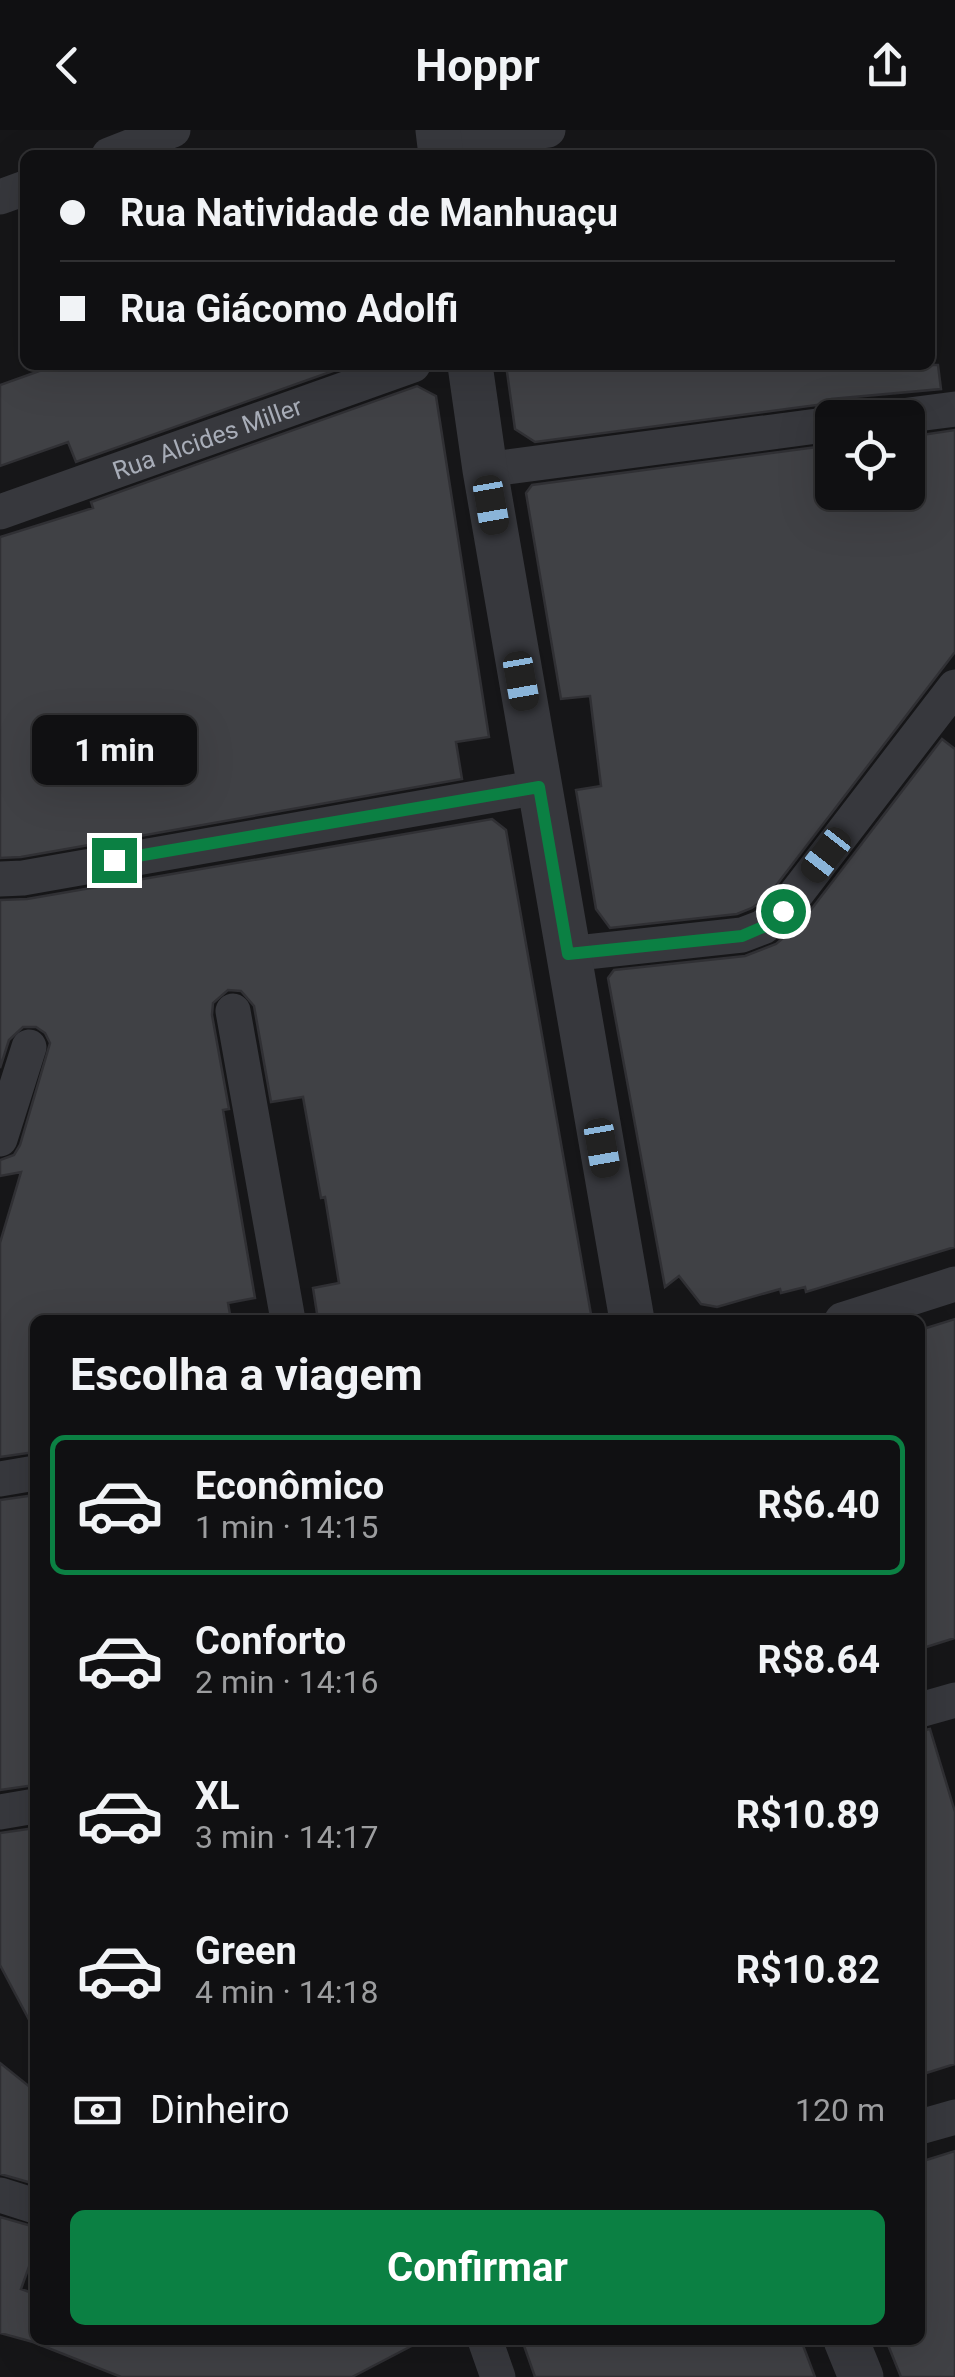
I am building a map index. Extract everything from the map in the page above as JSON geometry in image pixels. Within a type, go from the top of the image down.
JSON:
[{"type":"street","points":[[122,150],[173,130]]},
{"type":"street","points":[[439,143],[548,130]]},
{"type":"street","name":"Rua Alcides Miller","points":[[0,512],[399,370]]},
{"type":"street","points":[[471,370],[484,470],[631,1315]]},
{"type":"street","points":[[925,413],[955,410]]},
{"type":"street","points":[[484,470],[815,426]]},
{"type":"street","points":[[568,954],[742,936],[763,927],[783,911],[955,687]]},
{"type":"street","points":[[0,878],[23,878],[539,787]]},
{"type":"street","points":[[233,1011],[287,1315]]},
{"type":"street","points":[[0,1139],[28,1047]]},
{"type":"street","points":[[858,1315],[955,1284]]},
{"type":"street","points":[[0,1479],[30,1474]]},
{"type":"street","points":[[925,1709],[955,1700]]},
{"type":"street","points":[[0,1812],[30,1807]]},
{"type":"street","points":[[925,2126],[955,2117]]},
{"type":"street","points":[[0,2196],[30,2205]]},
{"type":"street","points":[[488,2345],[498,2377]]},
{"type":"street","points":[[848,2345],[861,2377]]},
{"type":"building","points":[[938,365],[941,389],[815,400],[815,405],[535,442],[515,429],[507,370],[935,370]]},
{"type":"building","points":[[42,370],[336,370],[76,462],[68,442],[0,466],[0,385]]},
{"type":"building","points":[[417,386],[436,396],[489,737],[456,742],[462,779],[0,858],[0,537],[93,508],[91,502]]},
{"type":"building","points":[[955,430],[955,652],[768,896],[737,914],[610,928],[596,909],[576,790],[601,786],[590,696],[561,699],[526,493],[532,485],[815,447],[815,510],[925,510],[925,434]]},
{"type":"building","points":[[942,739],[955,749],[955,1247],[806,1292],[805,1287],[781,1293],[780,1289],[717,1307],[701,1304],[679,1276],[665,1287],[608,978],[614,970],[745,956],[776,944],[800,924]]},
{"type":"building","points":[[492,819],[506,830],[591,1315],[317,1315],[313,1288],[339,1283],[303,1097],[271,1102],[254,1006],[241,991],[228,990],[213,1003],[212,1015],[229,1109],[223,1110],[255,1298],[228,1303],[230,1315],[30,1315],[30,1453],[0,1457],[0,1243],[21,1172],[0,1176],[0,1160],[14,1155],[20,1145],[50,1043],[36,1027],[23,1027],[9,1040],[0,1068],[0,900],[27,899]]},
{"type":"building","points":[[955,1319],[955,1638],[925,1647],[925,1328]]},
{"type":"building","points":[[30,1496],[30,1786],[0,1790],[0,1500]]},
{"type":"building","points":[[930,1729],[955,1812],[955,2064],[925,2073],[925,1730]]},
{"type":"building","points":[[30,1829],[30,2022],[0,1965],[0,1833]]},
{"type":"building","points":[[0,2063],[30,2087],[30,2183],[0,2174]]},
{"type":"building","points":[[955,2151],[955,2377],[901,2377],[888,2345],[925,2345],[925,2160]]},
{"type":"building","points":[[0,2217],[30,2226],[30,2264],[21,2289],[30,2292],[30,2341],[0,2333]]},
{"type":"building","points":[[41,2345],[413,2345],[352,2377],[121,2377]]},
{"type":"building","points":[[524,2345],[803,2345],[815,2377],[535,2377]]},
{"type":"route","points":[[114,860],[539,787],[568,954],[742,936],[763,927],[783,911]]}]
